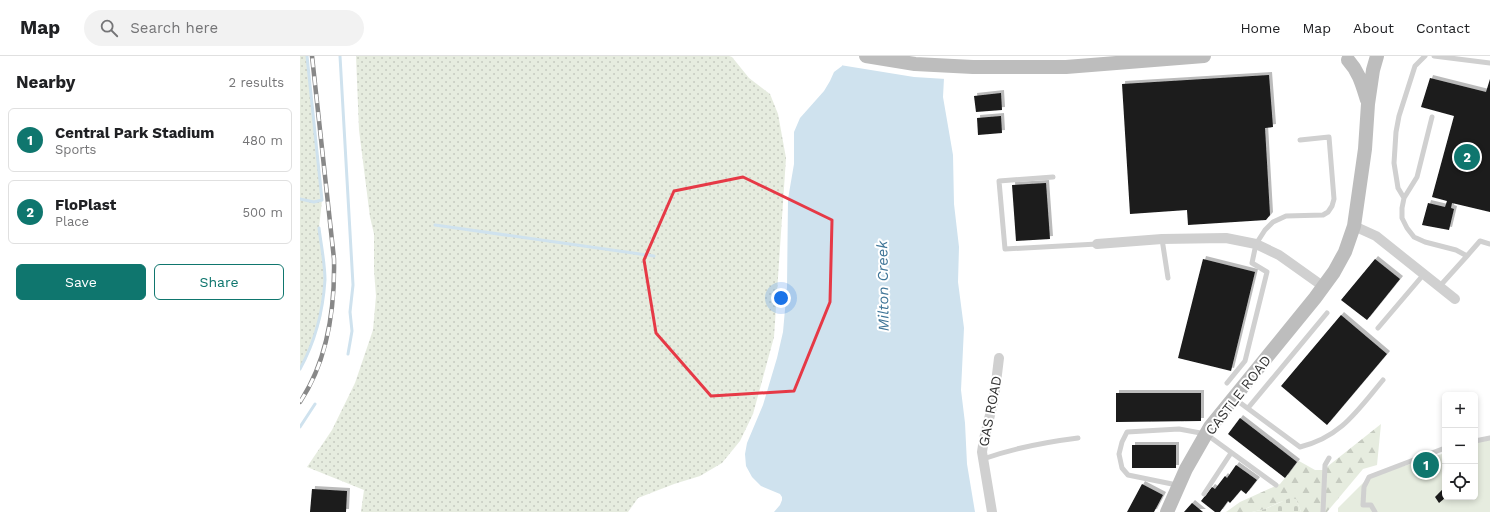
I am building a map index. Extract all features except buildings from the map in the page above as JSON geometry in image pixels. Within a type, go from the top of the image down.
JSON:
[{"type":"main road","points":[[866,56],[915,64],[973,67],[1066,67],[1204,56]]},
{"type":"main road","points":[[1345,58],[1356,62],[1364,62],[1376,56]]},
{"type":"main road","name":"CASTLE ROAD","points":[[1167,512],[1178,485],[1210,428],[1298,321],[1324,287],[1345,252],[1354,226],[1365,149],[1368,104],[1376,56]]},
{"type":"main road","name":"CASTLE ROAD","points":[[1345,58],[1356,69],[1360,77],[1368,104]]},
{"type":"street","points":[[1354,226],[1376,236],[1455,299]]},
{"type":"street","points":[[1097,244],[1162,239],[1226,238],[1256,244],[1279,255],[1324,287]]},
{"type":"street","name":"GAS ROAD","points":[[992,512],[982,452],[994,399],[999,358]]},
{"type":"lane","points":[[1404,198],[1398,188],[1394,162],[1398,116],[1415,66],[1425,56]]},
{"type":"lane","points":[[1434,56],[1490,63]]},
{"type":"lane","points":[[1432,117],[1417,177],[1404,198],[1402,218],[1414,237],[1425,242],[1456,250],[1467,256]]},
{"type":"lane","points":[[1227,383],[1245,361],[1267,272],[1252,263],[1256,244],[1265,230],[1273,222],[1286,216],[1323,215],[1328,212],[1332,206],[1334,199],[1329,137],[1300,140]]},
{"type":"lane","points":[[1053,177],[999,181],[1005,249],[1097,244]]},
{"type":"lane","points":[[1162,239],[1168,278]]},
{"type":"lane","points":[[1439,287],[1480,241],[1490,244]]},
{"type":"lane","points":[[1378,328],[1424,274]]},
{"type":"lane","points":[[1248,408],[1327,313]]},
{"type":"lane","points":[[1235,398],[1300,447],[1330,436],[1341,428],[1383,380]]},
{"type":"lane","points":[[1178,485],[1128,475],[1122,468],[1119,454],[1122,442],[1127,432],[1179,429],[1206,434],[1276,485]]},
{"type":"lane","points":[[983,459],[1039,444],[1078,438]]},
{"type":"lane","points":[[1478,440],[1490,438]]},
{"type":"lane","points":[[1376,512],[1371,505],[1362,504],[1364,487],[1369,477],[1442,449]]},
{"type":"lane","points":[[1204,494],[1231,452]]},
{"type":"lane","points":[[1323,512],[1325,465],[1329,458]]},
{"type":"highlighted area","points":[[743,177],[832,220],[830,302],[794,391],[711,396],[656,333],[644,260],[674,191]]},
{"type":"green space","points":[[300,56],[307,56],[322,200],[319,228],[325,279],[321,318],[308,355],[300,369]]},
{"type":"green space","points":[[356,56],[729,56],[732,57],[749,78],[770,94],[778,114],[786,158],[774,337],[753,414],[740,441],[722,463],[700,476],[638,498],[628,512],[361,512],[364,490],[307,467],[332,430],[355,383],[373,330],[376,296],[374,234],[370,217],[359,130]]},
{"type":"green space","points":[[1381,424],[1377,465],[1363,469],[1327,512],[1301,512],[1296,499],[1280,502],[1265,509],[1252,512],[1226,512],[1240,502],[1280,484],[1299,461],[1315,470],[1323,470]]},
{"type":"green space","points":[[1490,438],[1490,512],[1338,512],[1338,508],[1369,477],[1442,454],[1442,500],[1478,500],[1478,442]]},
{"type":"green space","points":[[1290,498],[1296,499],[1301,512],[1252,512],[1265,509]]},
{"type":"water","name":"Milton Creek","points":[[842,56],[944,78],[943,97],[953,155],[954,204],[959,247],[958,282],[964,328],[961,390],[965,423],[967,464],[975,512],[774,512],[780,505],[782,497],[780,494],[761,486],[752,477],[746,466],[745,454],[747,443],[763,405],[783,332],[787,287],[788,199],[794,164],[794,132],[800,118],[824,91],[834,72],[842,66]]},
{"type":"pier","points":[[840,56],[944,56],[946,79],[914,77],[840,65]]},
{"type":"waterway","points":[[300,199],[314,202],[322,200],[307,56]]},
{"type":"waterway","points":[[340,56],[353,285],[350,312],[352,331],[348,354]]},
{"type":"waterway","points":[[435,225],[654,256]]},
{"type":"waterway","points":[[300,369],[314,337],[324,292],[324,267],[319,228]]},
{"type":"waterway","points":[[300,427],[315,404]]},
{"type":"railway","points":[[300,402],[310,386],[317,369],[328,333],[334,277],[334,259],[312,56]]},
{"type":"place","name":"FloPlast","points":[[1467,157]]},
{"type":"place","name":"Central Park Stadium","points":[[1426,465]]}]
